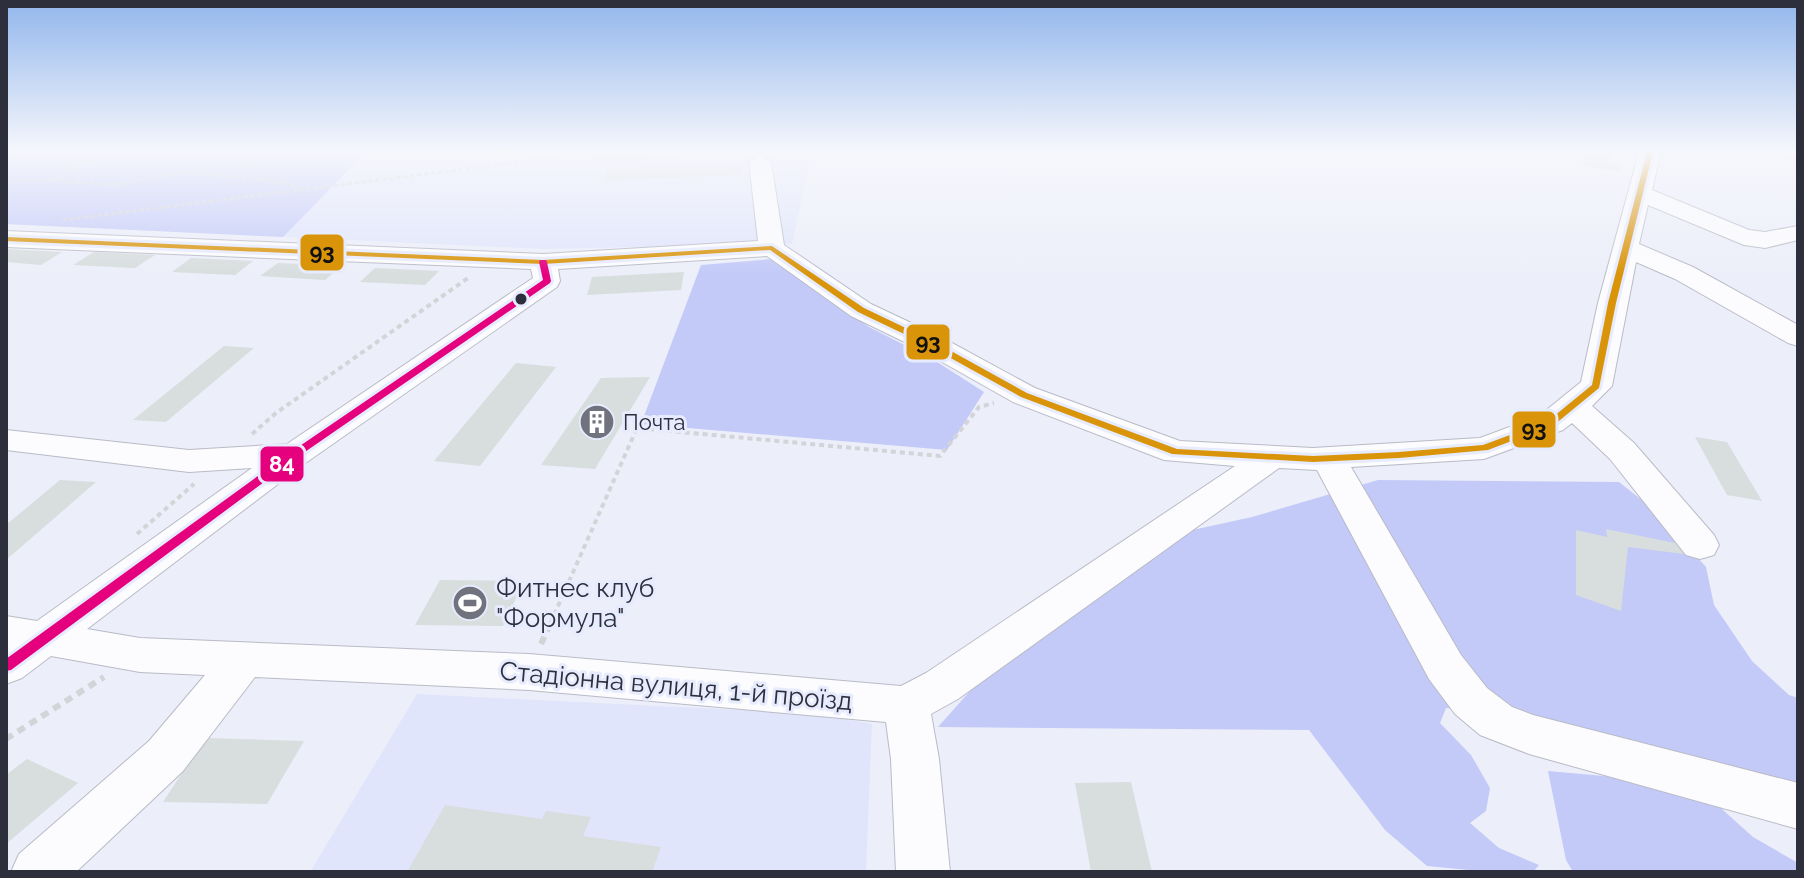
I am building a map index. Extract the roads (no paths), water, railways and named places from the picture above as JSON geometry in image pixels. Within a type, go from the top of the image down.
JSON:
[{"type":"street","points":[[764,193],[772,248]]},
{"type":"street","points":[[6,239],[543,262],[772,248],[861,310],[930,343],[1024,395],[1176,452],[1329,459],[1484,448],[1551,423],[1596,386],[1639,193],[1744,237],[1765,240],[1798,233]]},
{"type":"street","points":[[1626,248],[1684,273],[1798,337]]},
{"type":"street","points":[[6,666],[295,454],[547,281],[543,262]]},
{"type":"street","points":[[1764,318],[1798,315]]},
{"type":"street","points":[[1572,405],[1622,451],[1700,545]]},
{"type":"street","points":[[6,440],[189,461],[295,454]]},
{"type":"street","points":[[923,872],[915,759],[906,705],[942,686],[1272,457]]},
{"type":"street","points":[[1329,459],[1445,667],[1471,701],[1496,721],[1529,734],[1798,806]]},
{"type":"street","name":"Стадіонна вулиця, 1-й проїзд","points":[[6,632],[140,655],[529,672],[906,705]]},
{"type":"street","points":[[38,872],[166,756],[244,660]]},
{"type":"place","name":"Почта","points":[[597,422]]},
{"type":"place","name":"Фитнес клуб \"Формула\"","points":[[470,603]]}]
